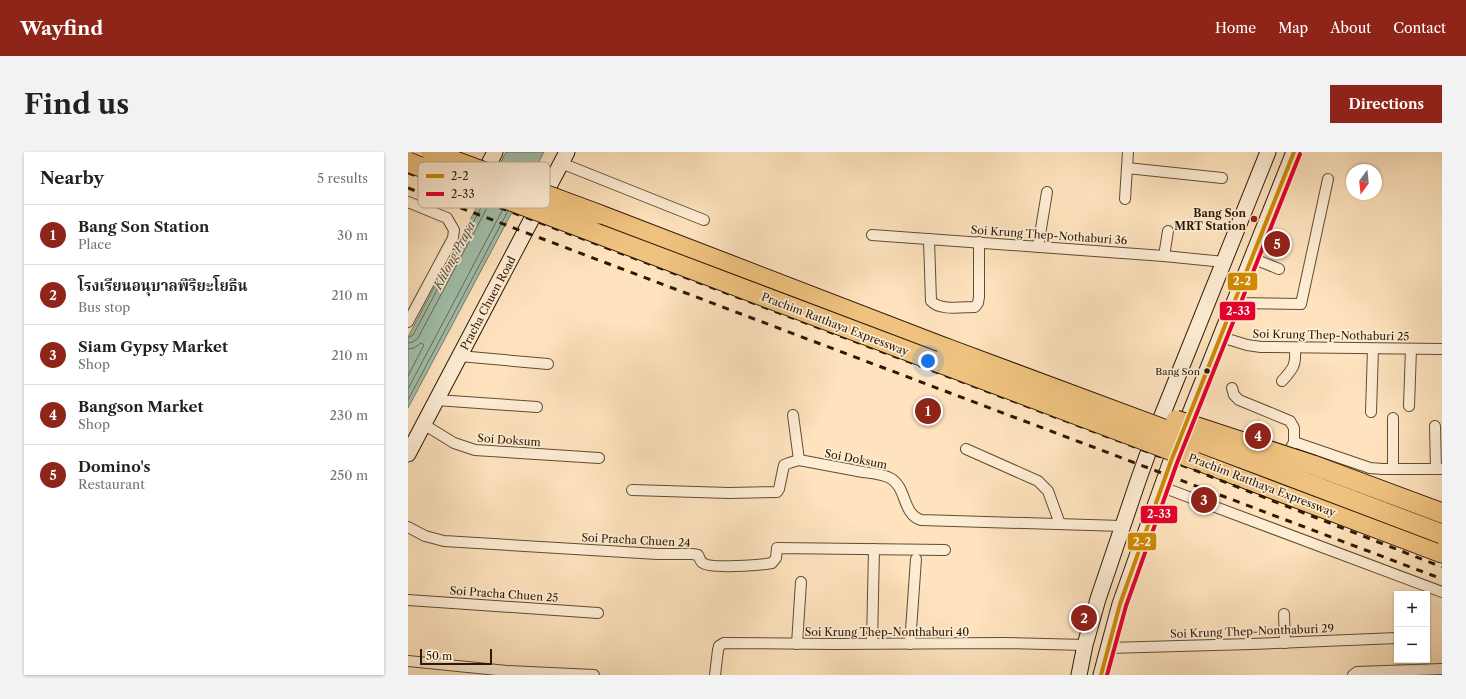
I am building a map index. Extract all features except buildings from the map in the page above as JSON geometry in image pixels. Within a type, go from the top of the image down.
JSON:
[{"type":"highway","name":"Prachim Ratthaya Expressway","points":[[431,152],[458,162]]},
{"type":"highway","name":"Prachim Ratthaya Expressway","points":[[408,162],[418,166]]},
{"type":"highway","name":"Prachim Ratthaya Expressway","points":[[550,196],[946,348],[1442,534]]},
{"type":"highway","name":"Prachim Ratthaya Expressway","points":[[530,208],[1442,553]]},
{"type":"highway","points":[[946,348],[1051,373],[1194,426],[1313,465],[1442,513]]},
{"type":"main road","points":[[490,162],[495,152]]},
{"type":"main road","points":[[1079,675],[1085,645],[1098,599],[1122,526],[1159,423],[1268,152]]},
{"type":"main road","points":[[1101,675],[1120,604],[1162,487],[1294,152]]},
{"type":"main road","name":"Pracha Chuen Road","points":[[550,184],[564,158]]},
{"type":"main road","points":[[550,189],[904,325],[1086,391],[1275,474],[1442,537]]},
{"type":"main road","points":[[1252,191],[1275,200]]},
{"type":"main road","name":"Pracha Chuen Road","points":[[408,454],[537,208]]},
{"type":"street","points":[[1125,199],[1128,152]]},
{"type":"street","points":[[564,158],[704,220]]},
{"type":"street","points":[[1126,168],[1222,178]]},
{"type":"street","points":[[1235,303],[1301,304],[1328,179]]},
{"type":"street","points":[[1038,247],[1047,192]]},
{"type":"street","points":[[408,202],[418,206]]},
{"type":"street","points":[[408,322],[453,238],[454,230],[448,218],[423,208]]},
{"type":"street","points":[[1164,256],[1168,231]]},
{"type":"street","name":"Soi Krung Thep-Nothaburi 36","points":[[872,234],[1164,256],[1224,262]]},
{"type":"street","points":[[929,239],[931,301],[935,305],[944,307],[975,308],[978,303],[979,242]]},
{"type":"street","points":[[1252,258],[1279,269]]},
{"type":"street","name":"Soi Krung Thep-Nothaburi 25","points":[[1221,337],[1247,345],[1295,348],[1442,349]]},
{"type":"street","points":[[1282,381],[1294,366],[1296,360],[1295,348]]},
{"type":"street","points":[[1371,412],[1373,349]]},
{"type":"street","points":[[1409,406],[1411,349]]},
{"type":"street","points":[[459,356],[548,364]]},
{"type":"street","points":[[1232,388],[1234,395],[1239,400],[1290,422],[1294,428],[1294,442],[1275,474]]},
{"type":"street","points":[[436,400],[536,407]]},
{"type":"street","points":[[632,490],[729,493],[777,492],[781,485],[784,465],[789,462],[799,460],[793,415]]},
{"type":"street","points":[[1393,418],[1393,469]]},
{"type":"street","name":"Soi Doksum","points":[[424,424],[454,443],[475,450],[599,458]]},
{"type":"street","points":[[1294,442],[1370,468],[1439,469],[1435,426]]},
{"type":"street","points":[[966,449],[1038,481],[1048,491],[1060,524]]},
{"type":"street","name":"Soi Doksum","points":[[799,460],[890,478],[898,488],[910,512],[915,518],[922,520],[1122,526]]},
{"type":"street","points":[[1162,487],[1442,592]]},
{"type":"street","name":"Soi Pracha Chuen 24","points":[[408,527],[425,536],[444,541],[657,554],[692,554],[698,555],[704,564],[722,566],[762,565],[772,563],[776,558],[778,548],[945,550]]},
{"type":"street","points":[[872,643],[874,549]]},
{"type":"street","points":[[910,644],[916,559]]},
{"type":"street","points":[[797,644],[800,582]]},
{"type":"street","name":"Soi Pracha Chuen 25","points":[[408,600],[598,613]]},
{"type":"street","points":[[1284,614],[1285,643]]},
{"type":"street","name":"Soi Krung Thep-Nonthaburi 29","points":[[1108,648],[1394,638]]},
{"type":"street","name":"Soi Krung Thep-Nonthaburi 40","points":[[715,675],[719,646],[724,643],[1004,643],[1085,645]]},
{"type":"street","points":[[408,661],[507,671],[594,675]]},
{"type":"street","points":[[1353,675],[1357,672],[1440,671]]},
{"type":"water","points":[[506,152],[544,152],[539,162],[501,162]]},
{"type":"water","name":"Khlong Prapa","points":[[476,208],[514,208],[408,408],[408,337]]},
{"type":"railway","points":[[408,173],[418,177]]},
{"type":"railway","points":[[408,188],[418,192]]},
{"type":"railway","points":[[461,208],[1442,579]]},
{"type":"railway","points":[[501,208],[1148,452],[1442,567]]},
{"type":"transit line","name":"2-2","points":[[1101,675],[1120,604],[1171,461],[1294,152]]},
{"type":"transit line","name":"2-33","points":[[1107,675],[1126,606],[1177,463],[1300,154]]},
{"type":"place","name":"Bang Son MRT Station","points":[[1254,219]]},
{"type":"place","name":"Domino's","points":[[1277,244]]},
{"type":"place","name":"Bang Son","points":[[1207,371]]},
{"type":"place","name":"Bang Son Station","points":[[928,411]]},
{"type":"place","name":"Bangson Market","points":[[1258,436]]},
{"type":"place","name":"Siam Gypsy Market","points":[[1204,500]]},
{"type":"place","name":"โรงเรียนอนุบาลพิริยะโยธิน","points":[[1084,618]]}]
